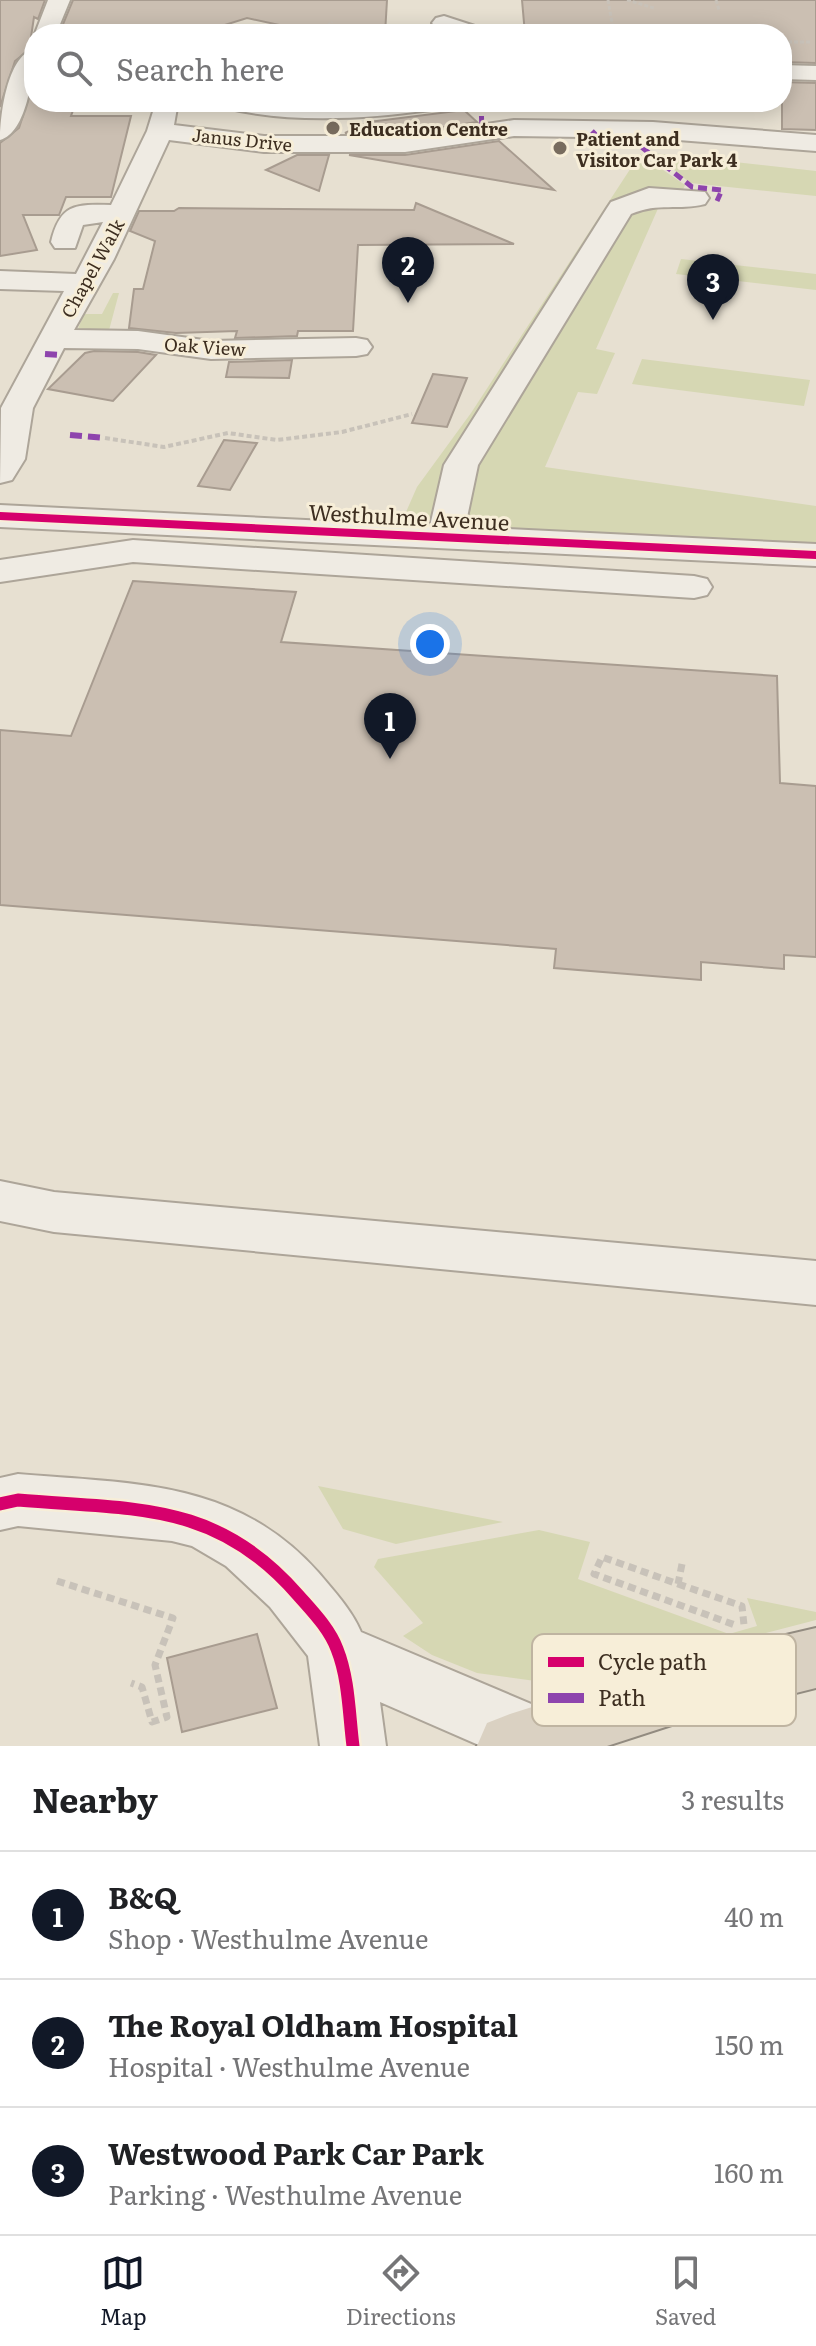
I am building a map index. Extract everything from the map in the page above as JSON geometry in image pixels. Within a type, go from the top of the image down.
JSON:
[{"type":"highway","points":[[796,1663],[816,1658]]},
{"type":"highway","points":[[521,1741],[569,1726]]},
{"type":"street","points":[[48,24],[59,0]]},
{"type":"street","points":[[792,72],[816,73]]},
{"type":"street","points":[[0,132],[24,78]]},
{"type":"street","name":"Chapel Walk","points":[[0,473],[7,432],[17,408],[83,283],[95,268],[160,131],[165,112]]},
{"type":"street","points":[[502,112],[504,122],[514,128]]},
{"type":"street","name":"Janus Drive","points":[[160,131],[264,144],[384,145],[514,128],[653,130],[816,143]]},
{"type":"street","points":[[446,537],[451,498],[461,465],[621,208],[649,196],[695,198]]},
{"type":"street","points":[[65,242],[70,220],[89,213],[121,214]]},
{"type":"street","points":[[0,280],[83,283]]},
{"type":"street","name":"Oak View","points":[[53,339],[138,340],[211,350],[356,347]]},
{"type":"street","name":"Westhulme Avenue","points":[[0,516],[816,555]]},
{"type":"street","points":[[0,571],[133,551],[694,587]]},
{"type":"street","points":[[0,1201],[54,1212],[816,1283]]},
{"type":"street","points":[[6,1498],[172,1514],[193,1518],[241,1540],[272,1564],[319,1620],[339,1653],[353,1746]]},
{"type":"street","points":[[339,1653],[521,1741]]},
{"type":"path","points":[[608,0],[612,24]]},
{"type":"path","points":[[627,0],[654,8]]},
{"type":"path","points":[[716,0],[719,10]]},
{"type":"path","points":[[792,42],[811,42]]},
{"type":"path","points":[[105,438],[164,447],[228,433],[277,440],[342,432],[412,414]]},
{"type":"path","points":[[602,1557],[678,1584],[742,1606],[745,1628],[594,1574],[602,1557]]},
{"type":"path","points":[[678,1584],[682,1564]]},
{"type":"path","points":[[57,1581],[173,1618],[155,1665],[167,1717],[152,1722],[142,1687],[131,1683]]},
{"type":"green space","points":[[653,153],[816,171],[816,196],[690,183]]},
{"type":"green space","points":[[640,154],[685,185],[682,192],[634,193],[611,206],[442,481],[430,521],[399,528],[417,487],[471,413]]},
{"type":"green space","points":[[660,204],[596,349],[615,353],[597,394],[578,392],[545,467],[816,506],[816,543],[494,529],[478,527],[467,521],[478,461],[632,211]]},
{"type":"green space","points":[[681,259],[816,274],[816,290],[676,274]]},
{"type":"green space","points":[[113,293],[119,293],[108,334],[77,331],[84,314],[102,314]]},
{"type":"green space","points":[[642,359],[810,380],[804,406],[632,384]]},
{"type":"green space","points":[[318,1486],[503,1522],[396,1544],[343,1529]]},
{"type":"green space","points":[[539,1530],[590,1542],[578,1579],[729,1634],[532,1634],[532,1681],[477,1673],[432,1655],[403,1636],[423,1623],[374,1567],[378,1559]]},
{"type":"green space","points":[[747,1598],[816,1612],[816,1620],[762,1634],[729,1634],[757,1626]]},
{"type":"building","points":[[0,0],[45,0],[38,19],[34,17],[33,24],[24,24],[24,54],[15,61],[0,107]]},
{"type":"building","points":[[73,0],[387,0],[386,24],[275,24],[247,18],[228,24],[63,24]]},
{"type":"building","points":[[522,0],[816,0],[816,63],[792,62],[792,24],[524,24]]},
{"type":"building","points":[[792,82],[816,83],[816,130],[782,129],[782,112],[792,112]]},
{"type":"building","points":[[24,112],[131,116],[111,197],[66,197],[59,215],[23,215],[37,250],[0,256],[0,143],[19,128]]},
{"type":"building","points":[[466,112],[477,122],[405,133],[345,133],[369,122]]},
{"type":"building","points":[[499,141],[554,190],[349,155],[405,155]]},
{"type":"building","points":[[297,155],[329,155],[319,191],[266,170]]},
{"type":"building","points":[[416,203],[514,244],[358,245],[353,331],[298,331],[297,336],[235,338],[237,331],[176,333],[129,328],[134,289],[143,289],[155,241],[130,231],[139,211],[174,211],[179,208],[414,210]]},
{"type":"building","points":[[85,353],[156,355],[113,401],[48,389]]},
{"type":"building","points":[[292,360],[289,378],[226,377],[229,362]]},
{"type":"building","points":[[433,374],[467,378],[447,427],[412,423]]},
{"type":"building","points":[[224,440],[257,443],[230,490],[198,486]]},
{"type":"building","points":[[133,581],[296,592],[281,642],[777,676],[780,783],[816,786],[816,957],[784,955],[784,969],[701,962],[701,980],[554,968],[556,949],[0,905],[0,730],[71,736]]},
{"type":"building","points":[[257,1634],[277,1708],[182,1732],[167,1658]]},
{"type":"marked path","points":[[481,112],[482,132]]},
{"type":"marked path","points":[[592,131],[599,138],[630,138],[692,187],[722,190],[717,201]]},
{"type":"marked path","points":[[45,354],[60,355]]},
{"type":"marked path","points":[[70,435],[105,438]]},
{"type":"cycle path","points":[[0,516],[816,555]]},
{"type":"cycle path","points":[[0,1504],[18,1500],[172,1514],[213,1527],[247,1546],[292,1587],[333,1641],[344,1677],[353,1746]]},
{"type":"place","name":"Education Centre","points":[[333,128]]},
{"type":"place","name":"Patient and Visitor Car Park 4","points":[[560,148]]},
{"type":"place","name":"The Royal Oldham Hospital","points":[[408,303]]},
{"type":"place","name":"Westwood Park Car Park","points":[[713,320]]},
{"type":"place","name":"B&Q","points":[[390,759]]}]
